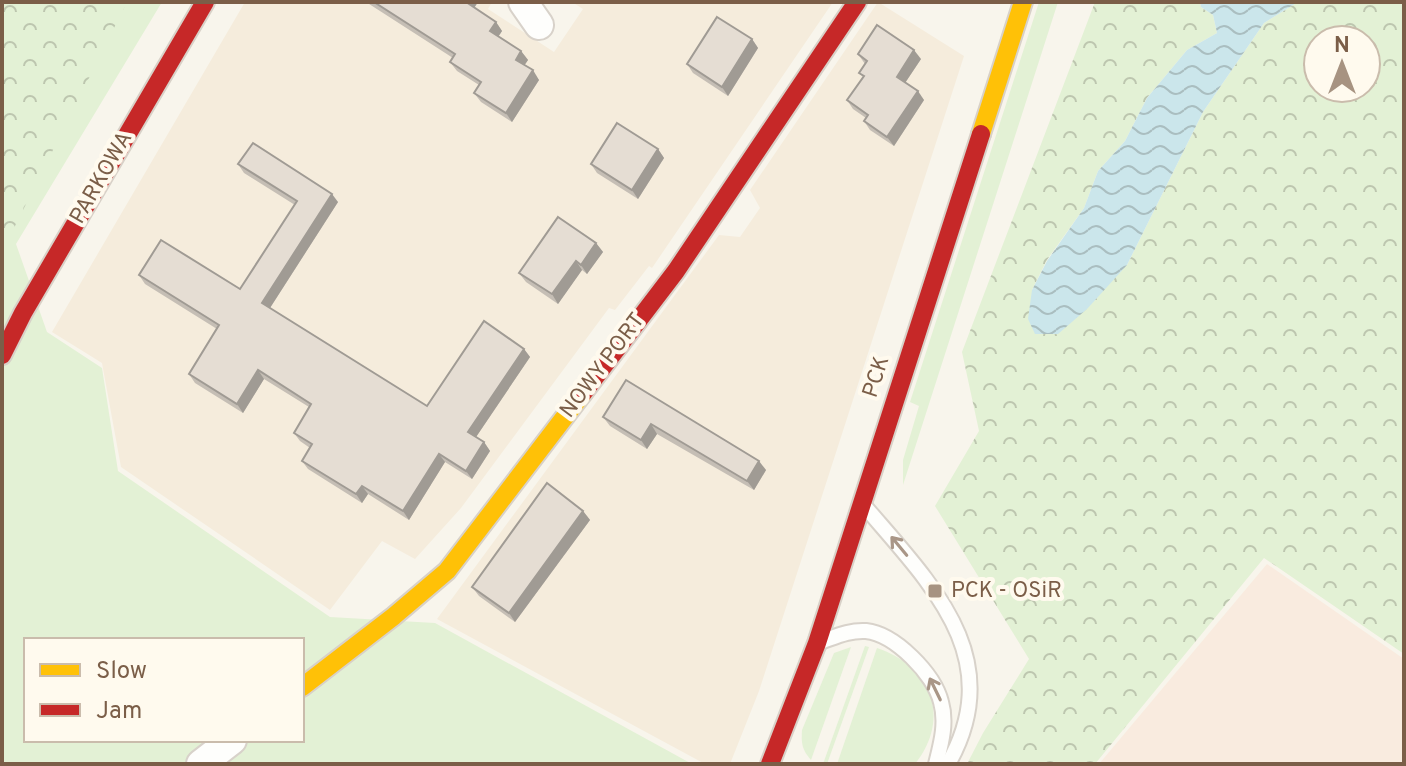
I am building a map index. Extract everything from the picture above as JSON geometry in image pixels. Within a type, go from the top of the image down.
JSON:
[{"type":"street","name":"PARKOWA","points":[[2,355],[23,313],[205,2]]},
{"type":"street","name":"NOWY PORT","points":[[304,685],[447,571],[676,271],[857,2]]},
{"type":"street","name":"PCK","points":[[770,764],[817,643],[1023,2]]},
{"type":"street","points":[[201,764],[229,742]]},
{"type":"lane","points":[[861,503],[935,591],[957,627],[968,666],[969,704],[961,741],[948,764]]},
{"type":"lane","points":[[817,643],[864,631],[877,634],[904,650],[920,666],[941,702],[944,733],[936,764]]},
{"type":"shaded area","points":[[245,2],[492,2],[488,9],[554,52],[583,9],[572,2],[833,2],[652,268],[649,266],[615,310],[609,308],[461,508],[415,559],[382,541],[330,610],[121,467],[102,363],[52,332]]},
{"type":"shaded area","points":[[878,2],[964,56],[759,691],[730,764],[705,764],[437,619],[719,235],[740,237],[760,208],[750,190]]},
{"type":"shaded area","points":[[1267,564],[1404,659],[1404,764],[1099,764]]},
{"type":"green space","points":[[2,2],[162,2],[16,244],[47,332],[102,368],[118,471],[330,617],[435,623],[692,764],[2,764]]},
{"type":"green space","points":[[2,2],[127,2],[5,246],[2,266]]},
{"type":"green space","points":[[1039,2],[1058,2],[903,485],[903,460],[919,406],[910,402]]},
{"type":"green space","points":[[1095,2],[1200,2],[1201,7],[1213,15],[1217,33],[1187,50],[1147,98],[1125,141],[1098,171],[1084,208],[1047,260],[1032,290],[1127,265],[1203,112],[1264,23],[1298,2],[1404,2],[1404,654],[1264,558],[1095,764],[967,764],[1029,659],[935,506],[979,431],[962,352]]},
{"type":"green space","points":[[865,646],[869,647],[827,764],[823,764]]},
{"type":"green space","points":[[851,647],[811,760],[803,746],[802,730],[834,653]]},
{"type":"green space","points":[[877,648],[896,656],[923,680],[933,711],[932,729],[915,764],[837,764]]},
{"type":"water","points":[[1200,2],[1298,2],[1264,23],[1203,112],[1127,265],[1087,309],[1058,334],[1035,334],[1028,319],[1032,290],[1047,261],[1084,208],[1098,171],[1125,141],[1147,98],[1187,50],[1217,33],[1213,15],[1201,7]]},
{"type":"building","points":[[374,2],[466,2],[496,22],[490,31],[521,51],[516,60],[533,70],[506,113],[474,93],[481,82],[450,62],[455,54]]},
{"type":"building","points":[[717,17],[752,39],[722,87],[687,64]]},
{"type":"building","points":[[877,25],[914,50],[897,77],[918,91],[887,137],[864,121],[868,115],[847,100],[864,76],[859,73],[867,61],[858,54]]},
{"type":"building","points":[[617,123],[658,149],[632,190],[591,164]]},
{"type":"building","points":[[253,143],[332,194],[262,303],[427,406],[484,321],[524,349],[468,432],[484,442],[466,471],[439,454],[403,511],[362,486],[356,494],[302,461],[312,444],[294,433],[311,404],[258,370],[237,404],[189,374],[219,325],[139,275],[161,240],[240,289],[297,201],[238,164]]},
{"type":"building","points":[[558,217],[596,243],[581,265],[576,261],[552,294],[519,273]]},
{"type":"building","points":[[626,380],[759,461],[747,481],[651,424],[641,440],[603,417]]},
{"type":"building","points":[[547,483],[583,511],[509,613],[472,587]]},
{"type":"traffic: slow","points":[[981,134],[1023,2]]},
{"type":"traffic: slow","points":[[304,685],[447,571],[583,393]]},
{"type":"traffic: jam","points":[[2,355],[23,313],[205,2]]},
{"type":"traffic: jam","points":[[583,393],[676,271],[857,2]]},
{"type":"traffic: jam","points":[[770,764],[817,643],[981,134]]},
{"type":"place","name":"PCK - OSiR","points":[[935,591]]}]
